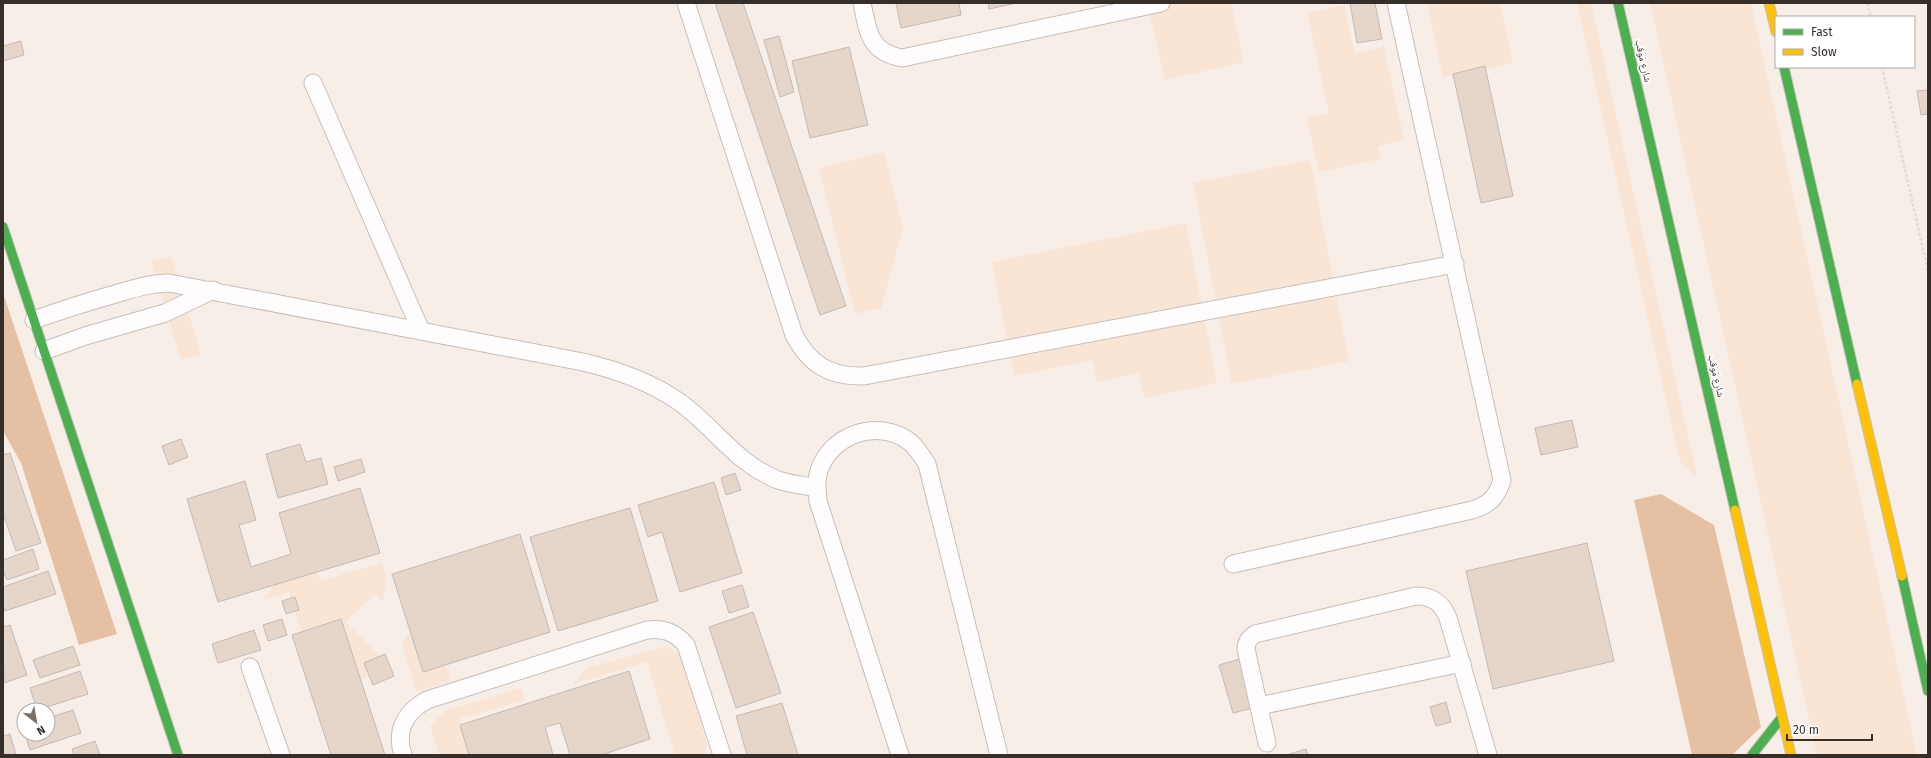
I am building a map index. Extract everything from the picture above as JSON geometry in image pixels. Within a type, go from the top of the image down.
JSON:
[{"type":"main road","name":"شارع مَوقب","points":[[1618,3],[1791,755]]},
{"type":"main road","points":[[1769,3],[1775,28]]},
{"type":"main road","points":[[1784,68],[1928,692]]},
{"type":"main road","points":[[3,227],[178,755]]},
{"type":"main road","points":[[1752,755],[1782,717]]},
{"type":"lane","points":[[686,3],[794,335],[801,348],[811,360],[836,374],[864,376],[1455,264]]},
{"type":"lane","points":[[862,3],[871,40],[879,49],[890,56],[902,58],[1160,3]]},
{"type":"lane","points":[[1233,564],[1483,507],[1492,500],[1499,491],[1502,480],[1501,469],[1396,3]]},
{"type":"lane","points":[[313,83],[421,331]]},
{"type":"lane","points":[[34,320],[75,305],[157,283],[170,283],[213,290],[583,362],[632,376],[656,388],[679,402],[699,418],[730,450],[760,471],[778,480],[816,488]]},
{"type":"lane","points":[[44,351],[85,336],[165,313],[213,290]]},
{"type":"lane","points":[[900,755],[818,501],[816,488],[818,473],[824,460],[832,449],[843,440],[869,430],[883,431],[897,435],[909,442],[919,452],[927,464],[999,755]]},
{"type":"lane","points":[[1267,743],[1246,649],[1248,640],[1251,637],[1255,634],[1416,596],[1432,598],[1445,610],[1488,755]]},
{"type":"lane","points":[[403,755],[400,740],[403,722],[417,705],[427,700],[647,630],[658,629],[669,631],[679,636],[686,645],[722,755]]},
{"type":"lane","points":[[1259,706],[1462,664]]},
{"type":"lane","points":[[250,668],[281,755]]},
{"type":"path","points":[[1867,3],[1870,16]]},
{"type":"path","points":[[1882,68],[1928,272]]},
{"type":"shaded area","points":[[1147,3],[1231,3],[1244,62],[1165,80]]},
{"type":"shaded area","points":[[1427,3],[1500,3],[1513,63],[1443,77]]},
{"type":"shaded area","points":[[1577,3],[1591,3],[1697,476],[1680,462]]},
{"type":"shaded area","points":[[1650,3],[1751,3],[1917,755],[1817,755]]},
{"type":"shaded area","points":[[1344,5],[1355,53],[1384,47],[1404,140],[1378,146],[1381,159],[1319,172],[1307,118],[1329,113],[1307,13]]},
{"type":"shaded area","points":[[884,152],[903,228],[881,308],[855,314],[819,168]]},
{"type":"shaded area","points":[[1310,160],[1349,361],[1232,384],[1193,183]]},
{"type":"shaded area","points":[[1186,223],[1217,383],[1144,398],[1139,373],[1097,382],[1093,360],[1014,376],[992,262]]},
{"type":"shaded area","points":[[171,256],[201,354],[181,360],[151,262]]},
{"type":"shaded area","points":[[3,293],[117,634],[79,645],[21,463],[3,431]]},
{"type":"shaded area","points":[[1661,494],[1714,525],[1761,727],[1732,755],[1692,755],[1634,500]]},
{"type":"shaded area","points":[[312,553],[320,581],[382,563],[386,578],[383,602],[375,594],[346,622],[378,654],[375,675],[343,685],[335,739],[289,592],[265,599],[284,569]]},
{"type":"shaded area","points":[[434,627],[451,681],[416,691],[402,644],[407,635]]},
{"type":"shaded area","points":[[667,646],[683,658],[707,744],[704,755],[675,755],[647,662],[573,684],[587,668]]},
{"type":"shaded area","points":[[521,688],[525,700],[460,719],[470,755],[439,755],[430,727],[445,711]]},
{"type":"building","points":[[715,3],[743,3],[846,306],[820,315]]},
{"type":"building","points":[[896,3],[959,3],[961,15],[901,28]]},
{"type":"building","points":[[988,3],[1017,3],[989,9]]},
{"type":"building","points":[[1350,3],[1375,3],[1382,39],[1357,43]]},
{"type":"building","points":[[779,36],[794,92],[780,97],[764,40]]},
{"type":"building","points":[[21,41],[24,55],[3,61],[3,46]]},
{"type":"building","points":[[849,47],[868,125],[810,138],[792,61]]},
{"type":"building","points":[[1485,66],[1513,196],[1481,203],[1453,74]]},
{"type":"building","points":[[1928,90],[1928,114],[1921,115],[1917,91]]},
{"type":"building","points":[[1572,420],[1578,447],[1541,455],[1535,428]]},
{"type":"building","points":[[181,439],[188,457],[169,465],[162,446]]},
{"type":"building","points":[[300,444],[306,462],[321,458],[328,484],[278,498],[266,454]]},
{"type":"building","points":[[10,453],[41,543],[16,551],[3,513],[3,455]]},
{"type":"building","points":[[361,459],[365,472],[338,481],[334,467]]},
{"type":"building","points":[[735,473],[741,490],[726,495],[721,478]]},
{"type":"building","points":[[245,481],[256,520],[239,525],[251,567],[291,554],[279,513],[360,488],[380,553],[218,602],[187,499]]},
{"type":"building","points":[[714,482],[742,573],[680,592],[662,532],[648,537],[638,505]]},
{"type":"building","points":[[630,508],[658,601],[558,631],[530,537]]},
{"type":"building","points":[[520,534],[550,632],[423,672],[392,574]]},
{"type":"building","points":[[1587,543],[1614,661],[1493,689],[1466,571]]},
{"type":"building","points":[[33,549],[39,569],[7,580],[3,570],[3,560]]},
{"type":"building","points":[[48,571],[56,594],[5,611],[3,604],[3,587]]},
{"type":"building","points":[[742,585],[749,607],[729,613],[722,591]]},
{"type":"building","points":[[295,597],[299,610],[286,614],[282,601]]},
{"type":"building","points":[[753,612],[781,693],[736,708],[709,627]]},
{"type":"building","points":[[282,619],[287,635],[268,641],[263,625]]},
{"type":"building","points":[[341,619],[385,755],[331,755],[292,635]]},
{"type":"building","points":[[10,625],[27,675],[4,683],[3,627]]},
{"type":"building","points":[[254,630],[261,650],[218,663],[212,644]]},
{"type":"building","points":[[73,646],[80,665],[40,678],[33,660]]},
{"type":"building","points":[[385,654],[394,676],[373,685],[364,663]]},
{"type":"building","points":[[1243,658],[1257,707],[1233,713],[1219,665]]},
{"type":"building","points":[[80,671],[88,694],[56,704],[56,702],[34,702],[30,688]]},
{"type":"building","points":[[629,671],[650,739],[601,755],[570,755],[560,723],[545,727],[553,755],[469,755],[460,725]]},
{"type":"building","points":[[1446,702],[1451,722],[1436,726],[1430,707]]},
{"type":"building","points":[[782,703],[798,755],[747,755],[736,716]]},
{"type":"building","points":[[73,710],[81,733],[56,741],[56,715]]},
{"type":"building","points":[[10,734],[16,755],[3,755],[3,736]]},
{"type":"building","points":[[95,741],[100,755],[74,755],[72,749]]},
{"type":"building","points":[[28,742],[54,742],[30,750]]},
{"type":"building","points":[[1306,749],[1308,755],[1286,755]]},
{"type":"traffic: fast","points":[[1618,3],[1735,510]]},
{"type":"traffic: fast","points":[[1784,68],[1857,384]]},
{"type":"traffic: fast","points":[[3,227],[178,755]]},
{"type":"traffic: fast","points":[[1902,576],[1928,691]]},
{"type":"traffic: fast","points":[[1752,755],[1782,717]]},
{"type":"traffic: slow","points":[[1769,3],[1775,28]]},
{"type":"traffic: slow","points":[[1857,384],[1902,576]]},
{"type":"traffic: slow","points":[[1735,510],[1791,755]]}]
